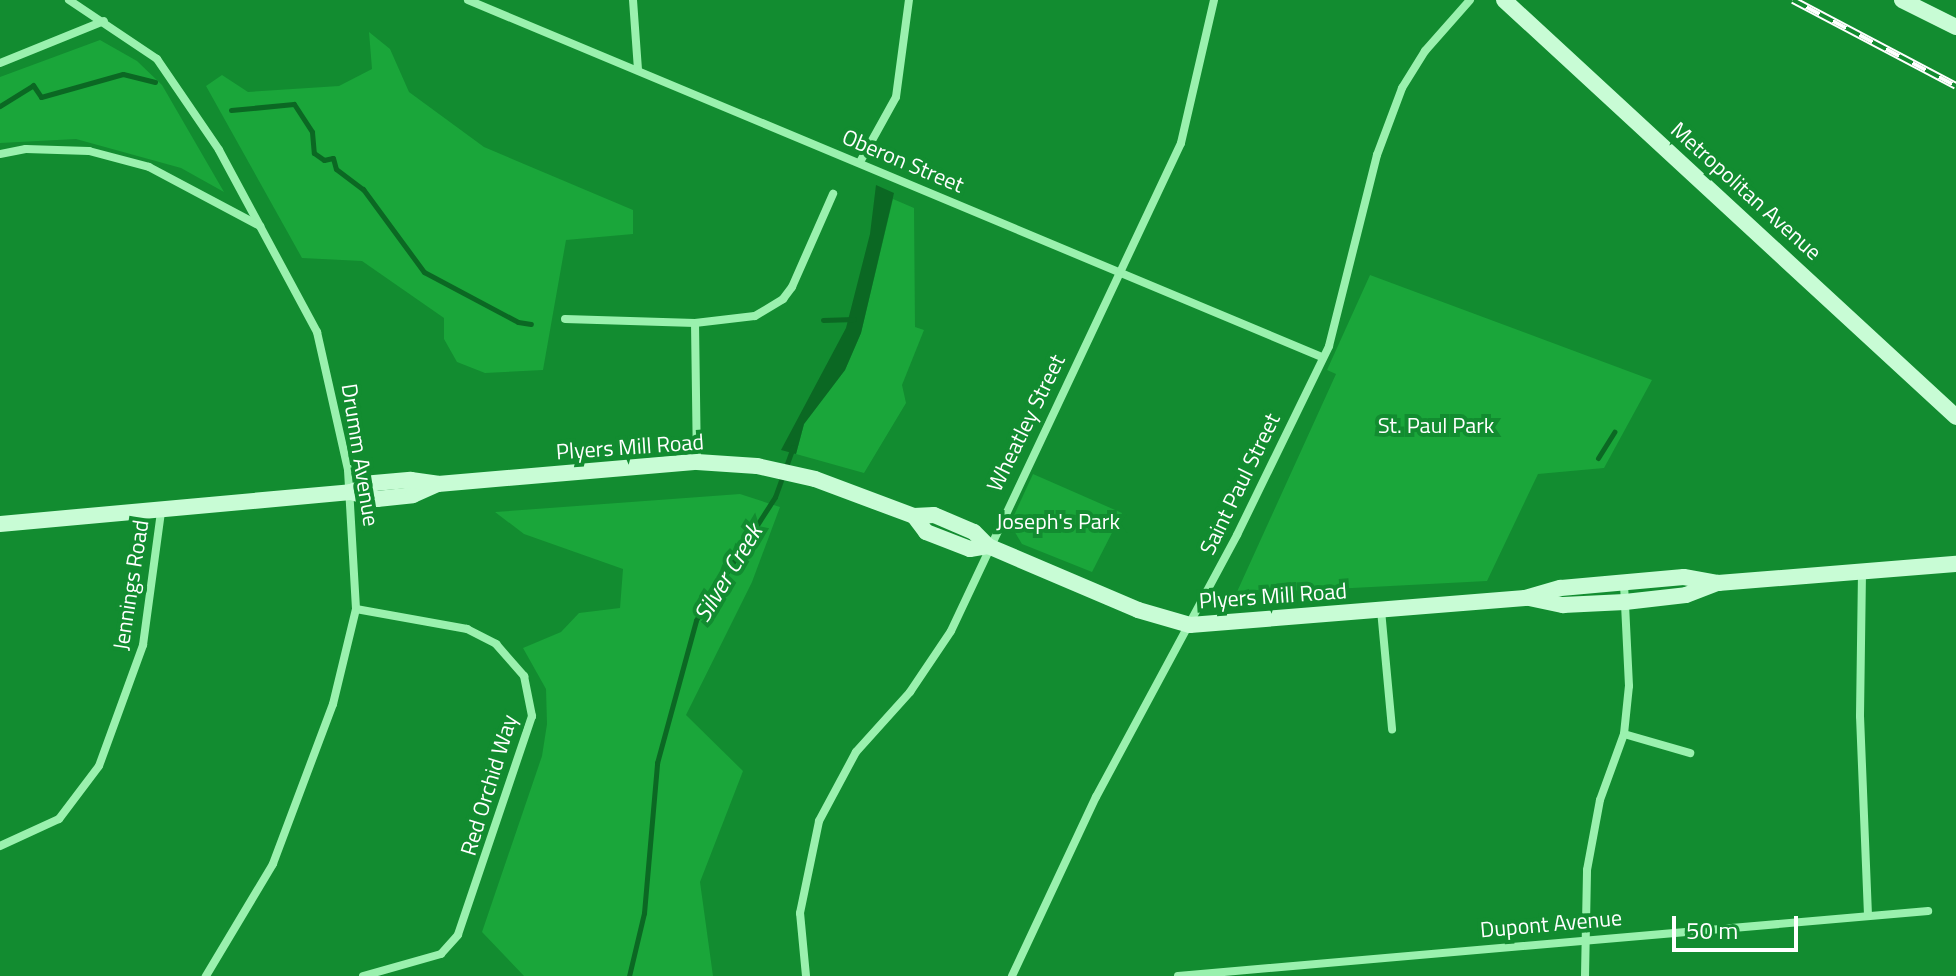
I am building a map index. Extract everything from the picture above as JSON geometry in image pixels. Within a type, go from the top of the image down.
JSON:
[{"type":"street","name":"Drumm Avenue","points":[[69,0],[145,48],[178,83],[264,229],[317,332],[335,393],[351,492],[356,609],[314,763],[273,864],[206,976]]},
{"type":"street","name":"Oberon Street","points":[[468,0],[1322,357]]},
{"type":"street","points":[[633,0],[638,70]]},
{"type":"street","points":[[860,162],[896,97],[909,0]]},
{"type":"street","name":"Wheatley Street","points":[[806,976],[800,913],[819,821],[856,752],[910,692],[951,631],[988,546],[1181,143],[1214,0]]},
{"type":"street","name":"Saint Paul Street","points":[[1012,976],[1096,797],[1190,625],[1322,357],[1342,307],[1393,109],[1425,51],[1470,0]]},
{"type":"street","name":"Metropolitan Avenue","points":[[1504,0],[1956,417]]},
{"type":"street","points":[[1902,0],[1956,27]]},
{"type":"street","points":[[0,63],[104,21]]},
{"type":"street","points":[[0,154],[26,149],[89,151],[149,167],[264,229]]},
{"type":"street","points":[[565,319],[695,323],[740,321],[783,299],[833,194]]},
{"type":"street","points":[[695,323],[697,462]]},
{"type":"street","name":"Plyers Mill Road","points":[[0,524],[161,512],[351,492],[377,499],[413,495],[438,484],[697,462],[757,466],[805,476],[914,516],[934,515],[974,532],[988,546],[1138,610],[1190,625],[1528,598],[1684,577],[1718,583],[1956,564]]},
{"type":"street","name":"Jennings Road","points":[[0,846],[59,819],[99,766],[143,645],[161,512]]},
{"type":"street","points":[[1862,572],[1860,716],[1868,915]]},
{"type":"street","points":[[1585,976],[1582,939],[1600,800],[1624,734],[1629,686],[1624,583]]},
{"type":"street","name":"Plyers Mill Road","points":[[1528,598],[1563,605],[1625,602],[1686,595],[1718,583]]},
{"type":"street","name":"Red Orchid Way","points":[[356,609],[456,626],[496,644],[524,676],[532,716],[458,935],[441,954],[363,976]]},
{"type":"street","points":[[1381,610],[1392,729]]},
{"type":"street","points":[[1624,734],[1690,753]]},
{"type":"street","name":"Dupont Avenue","points":[[1178,976],[1928,911]]},
{"type":"green space","points":[[369,32],[390,49],[409,92],[484,147],[633,210],[633,234],[566,240],[543,370],[485,373],[457,362],[444,339],[444,318],[362,261],[302,258],[206,86],[222,75],[248,92],[339,86],[372,69]]},
{"type":"green space","points":[[100,40],[137,61],[162,85],[224,192],[181,168],[76,139],[0,143],[0,77]]},
{"type":"green space","points":[[893,199],[914,208],[915,327],[924,330],[902,385],[906,403],[864,473],[796,454],[804,424],[845,370],[861,333]]},
{"type":"green space","name":"St. Paul Park","points":[[1370,275],[1652,380],[1604,468],[1538,474],[1487,581],[1236,594],[1336,374],[1327,370]]},
{"type":"green space","name":"Joseph's Park","points":[[1033,474],[1122,513],[1092,572],[1022,544],[1010,524]]},
{"type":"green space","points":[[740,494],[780,507],[752,582],[686,715],[743,771],[700,882],[713,976],[524,976],[482,932],[542,756],[547,724],[546,689],[523,648],[561,632],[579,613],[620,608],[623,569],[524,534],[495,512]]},
{"type":"shaded area","points":[[876,185],[894,193],[861,333],[845,370],[804,424],[796,454],[781,450],[846,328],[870,234]]},
{"type":"waterway","points":[[0,106],[33,85],[41,97],[123,74],[155,82]]},
{"type":"waterway","points":[[231,110],[294,104],[312,132],[314,153],[324,160],[333,158],[336,169],[363,189],[424,272],[518,322],[531,324]]},
{"type":"waterway","points":[[823,320],[854,319]]},
{"type":"waterway","points":[[1598,458],[1614,432]]},
{"type":"waterway","name":"Silver Creek","points":[[629,976],[644,913],[657,763],[696,620],[775,497],[793,447]]},
{"type":"railway","points":[[1793,0],[1956,86]]}]
